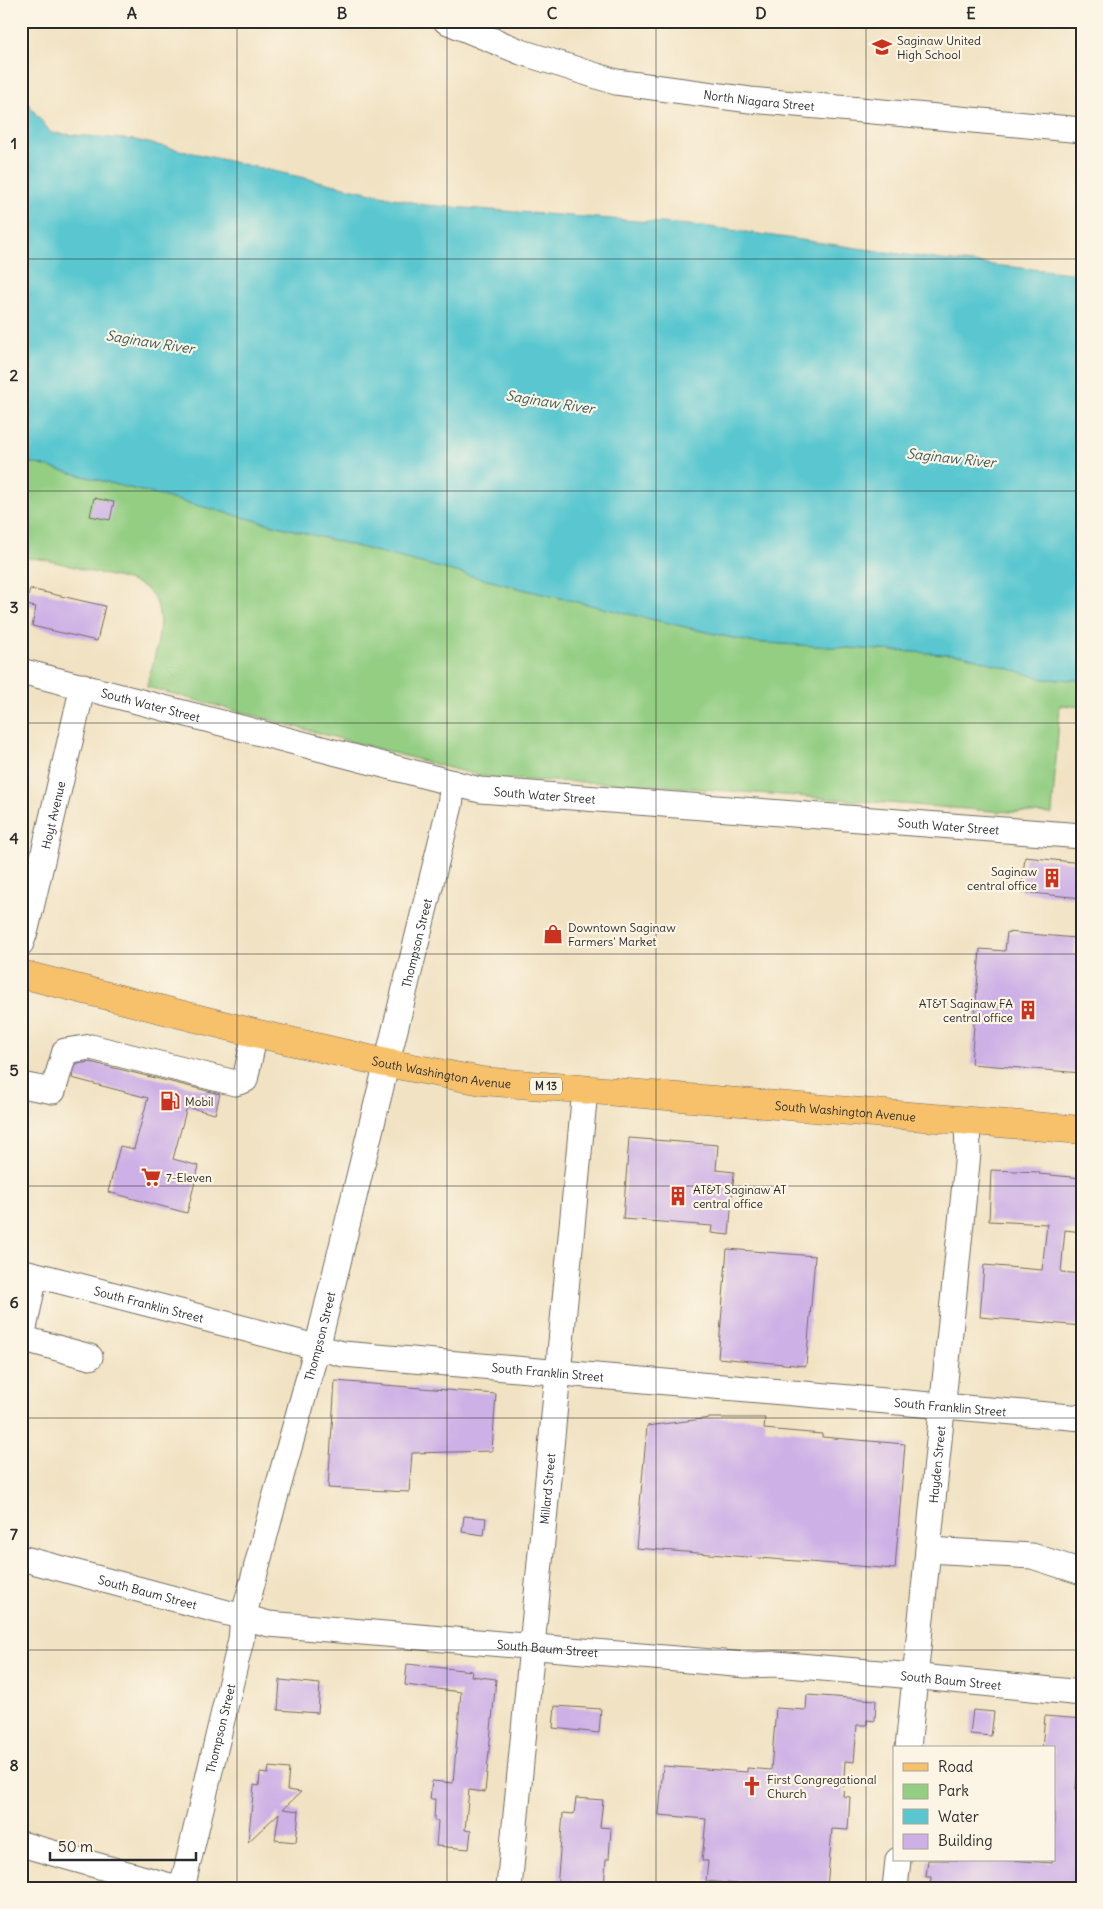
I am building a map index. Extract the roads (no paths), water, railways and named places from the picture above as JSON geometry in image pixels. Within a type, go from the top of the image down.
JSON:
[{"type":"main road","name":"South Washington Avenue","points":[[21,974],[255,1033],[386,1063],[482,1080],[967,1122],[1082,1130]]},
{"type":"street","name":"North Niagara Street","points":[[446,21],[521,52],[616,82],[750,100],[1082,130]]},
{"type":"street","name":"South Water Street","points":[[21,671],[480,790],[1082,836]]},
{"type":"street","name":"Hoyt Avenue","points":[[21,943],[26,930],[83,686]]},
{"type":"street","name":"Thompson Street","points":[[182,1888],[241,1640],[243,1618],[272,1505],[317,1348],[450,805],[453,783]]},
{"type":"street","points":[[21,1085],[53,1091],[65,1051],[91,1047],[235,1083],[245,1080],[255,1033]]},
{"type":"street","name":"Millard Street","points":[[508,1888],[585,1090]]},
{"type":"street","name":"Hayden Street","points":[[908,1746],[944,1406],[968,1153],[967,1122]]},
{"type":"street","points":[[28,1273],[22,1340],[90,1357]]},
{"type":"street","name":"South Franklin Street","points":[[28,1273],[343,1354],[1082,1418]]},
{"type":"street","points":[[928,1550],[1032,1556],[1082,1572]]},
{"type":"street","name":"South Baum Street","points":[[21,1558],[269,1624],[746,1665],[776,1664],[1082,1693]]},
{"type":"street","points":[[21,1844],[177,1888]]},
{"type":"street","points":[[895,1888],[898,1862]]},
{"type":"water","name":"Saginaw River","points":[[21,95],[51,133],[135,140],[425,205],[703,226],[942,260],[1082,274],[1082,680],[1044,679],[963,655],[750,642],[530,591],[21,460]]},
{"type":"place","name":"Saginaw United High School","points":[[882,47]]},
{"type":"place","name":"Saginaw central office","points":[[1052,878]]},
{"type":"place","name":"Downtown Saginaw Farmers' Market","points":[[553,934]]},
{"type":"place","name":"AT&T Saginaw FA central office","points":[[1028,1010]]},
{"type":"place","name":"Mobil","points":[[170,1101]]},
{"type":"place","name":"7-Eleven","points":[[151,1177]]},
{"type":"place","name":"AT&T Saginaw AT central office","points":[[678,1196]]},
{"type":"place","name":"First Congregational Church","points":[[752,1786]]}]
